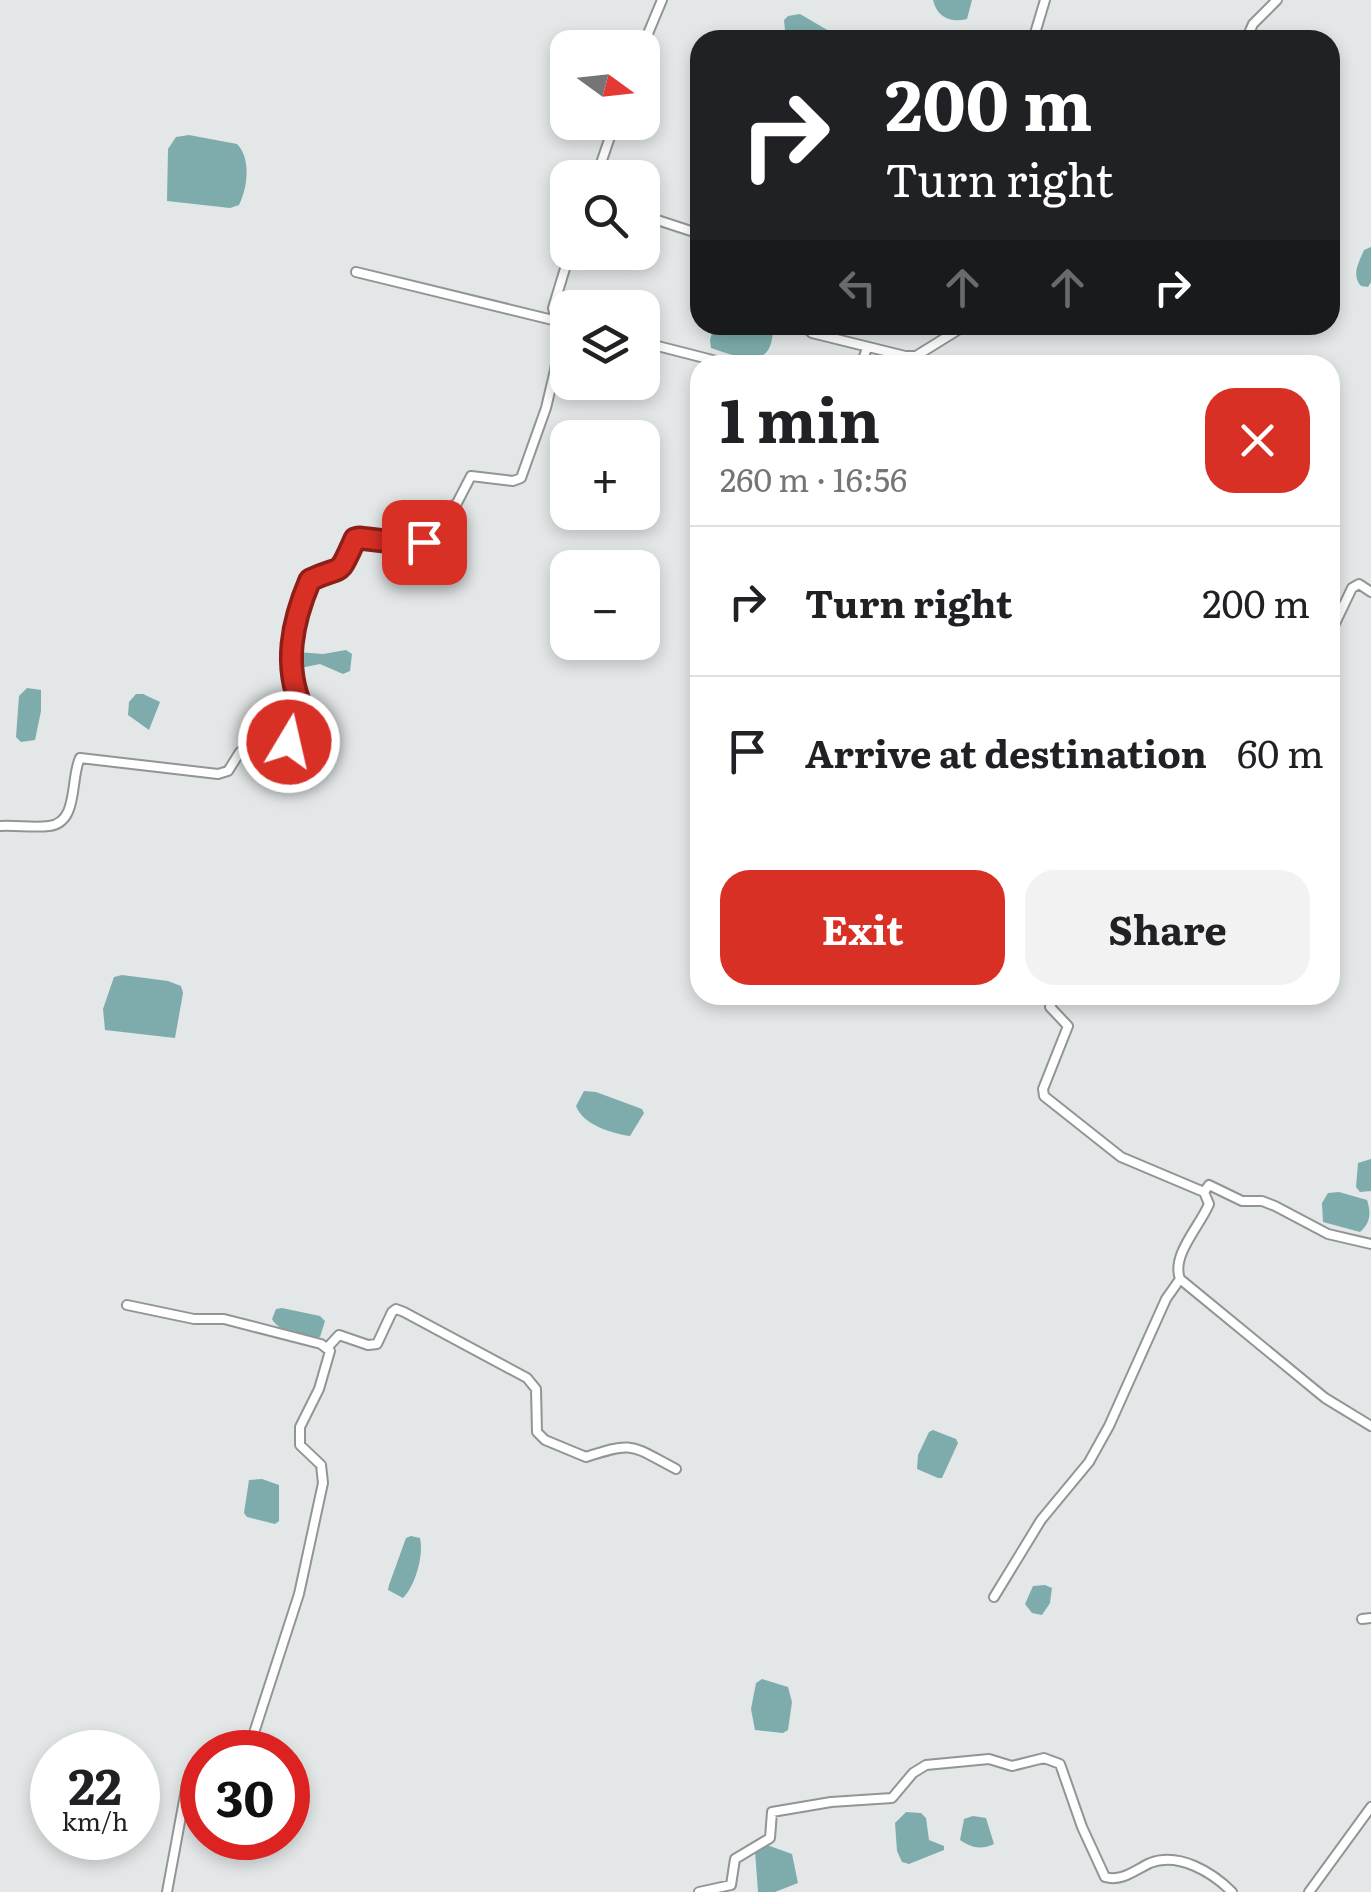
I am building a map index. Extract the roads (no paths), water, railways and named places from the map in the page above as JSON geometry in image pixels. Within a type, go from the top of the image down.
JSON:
[{"type":"street","points":[[650,30],[662,0]]},
{"type":"street","points":[[1035,30],[1045,0]]},
{"type":"street","points":[[1250,30],[1278,0]]},
{"type":"street","points":[[660,221],[690,231]]},
{"type":"street","points":[[356,272],[550,321]]},
{"type":"street","points":[[816,335],[910,355]]},
{"type":"street","points":[[918,355],[950,335]]},
{"type":"street","points":[[660,347],[693,355]]},
{"type":"street","points":[[865,355],[867,348]]},
{"type":"street","points":[[0,826],[50,826],[62,822],[69,812],[80,758],[218,774],[228,771],[240,752],[270,753],[283,748],[302,710],[292,680],[292,637],[310,580],[342,567],[355,539],[421,544],[436,516],[457,503],[471,476],[513,482],[521,478],[550,388]]},
{"type":"street","points":[[1340,613],[1352,588],[1360,584],[1371,592]]},
{"type":"street","points":[[1050,1005],[1068,1026],[1047,1077],[1044,1096],[1120,1157],[1204,1192]]},
{"type":"street","points":[[1204,1192],[1209,1186],[1242,1202],[1262,1201],[1328,1234],[1371,1244]]},
{"type":"street","points":[[1204,1192],[1208,1204],[1179,1260],[1176,1272],[1180,1279],[1325,1398],[1371,1426]]},
{"type":"street","points":[[994,1597],[1041,1520],[1088,1462],[1109,1426],[1166,1299],[1180,1279]]},
{"type":"street","points":[[127,1305],[194,1318],[224,1319],[328,1348]]},
{"type":"street","points":[[328,1348],[339,1334],[368,1345],[377,1344],[392,1312],[404,1312],[527,1378],[536,1389],[537,1432],[545,1440],[586,1457],[616,1446],[632,1446],[676,1468]]},
{"type":"street","points":[[253,1730],[299,1594],[320,1498],[321,1465],[300,1446],[298,1438],[304,1416],[319,1390],[330,1356],[328,1348]]},
{"type":"street","points":[[699,1892],[732,1885],[734,1859],[770,1838],[772,1812],[831,1802],[892,1798],[914,1773],[926,1766],[990,1759],[1012,1766],[1044,1758],[1060,1764],[1105,1877],[1116,1879],[1155,1861],[1176,1861],[1210,1873],[1232,1892]]},
{"type":"street","points":[[1309,1892],[1371,1807]]},
{"type":"street","points":[[167,1892],[180,1822]]},
{"type":"water","points":[[933,0],[972,0],[967,19],[955,20],[941,15]]},
{"type":"water","points":[[800,14],[827,30],[785,30],[784,20]]},
{"type":"water","points":[[189,135],[237,144],[247,173],[239,205],[230,208],[167,201],[168,149],[176,137]]},
{"type":"water","points":[[1371,247],[1371,282],[1368,287],[1361,286],[1357,268],[1364,250]]},
{"type":"water","points":[[711,335],[772,335],[763,355],[732,355],[711,348]]},
{"type":"water","points":[[346,650],[352,654],[350,671],[343,674],[320,664],[300,668],[294,663],[297,652],[323,654]]},
{"type":"water","points":[[27,688],[41,690],[41,711],[35,740],[21,742],[16,737],[19,696]]},
{"type":"water","points":[[136,694],[160,702],[149,730],[128,715],[129,702]]},
{"type":"water","points":[[122,975],[181,986],[175,1038],[105,1030],[103,1009],[114,977]]},
{"type":"water","points":[[584,1091],[642,1109],[644,1113],[630,1136],[606,1130],[585,1118],[576,1106]]},
{"type":"water","points":[[1371,1159],[1371,1191],[1360,1192],[1356,1187],[1358,1163]]},
{"type":"water","points":[[1328,1193],[1367,1200],[1369,1217],[1360,1232],[1323,1222],[1322,1203]]},
{"type":"water","points":[[276,1309],[320,1316],[325,1321],[320,1337],[280,1328],[272,1319]]},
{"type":"water","points":[[933,1430],[958,1443],[942,1478],[917,1469],[918,1455]]},
{"type":"water","points":[[262,1479],[279,1485],[279,1521],[275,1524],[244,1513],[249,1480]]},
{"type":"water","points":[[406,1538],[420,1538],[420,1562],[403,1598],[388,1590]]},
{"type":"water","points":[[1033,1586],[1052,1588],[1050,1603],[1042,1615],[1032,1613],[1025,1604]]},
{"type":"water","points":[[762,1679],[788,1687],[792,1702],[788,1730],[783,1733],[755,1730],[751,1709],[756,1683]]},
{"type":"water","points":[[906,1812],[921,1813],[926,1818],[929,1840],[944,1846],[944,1850],[909,1864],[902,1862],[895,1823]]},
{"type":"water","points":[[986,1818],[994,1844],[977,1847],[960,1840],[964,1819]]},
{"type":"water","points":[[767,1845],[792,1854],[798,1883],[775,1892],[758,1892],[755,1851]]}]
